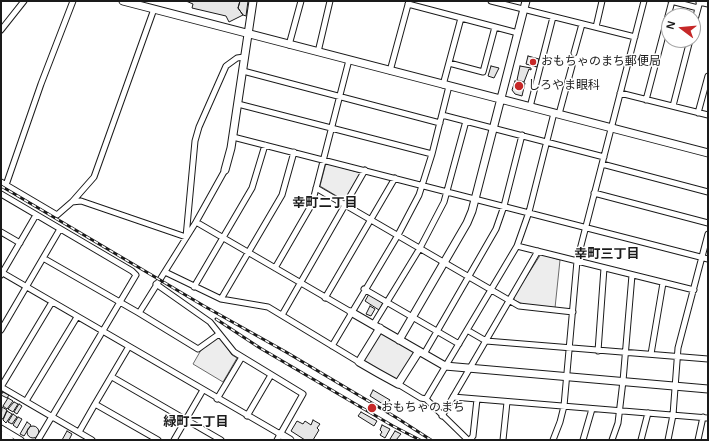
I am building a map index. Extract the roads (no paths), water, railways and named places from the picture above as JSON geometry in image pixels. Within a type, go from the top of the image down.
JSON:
[{"type":"main road","points":[[1,435],[9,440]]},
{"type":"street","points":[[1,30],[24,1]]},
{"type":"street","points":[[73,1],[3,183],[57,215],[72,202],[94,177],[154,9]]},
{"type":"street","points":[[123,1],[708,153]]},
{"type":"street","points":[[139,313],[196,222],[225,170],[233,137],[247,33],[253,1]]},
{"type":"street","points":[[289,45],[300,1]]},
{"type":"street","points":[[318,52],[330,1]]},
{"type":"street","points":[[491,1],[635,38]]},
{"type":"street","points":[[399,340],[467,223],[476,199],[526,1]]},
{"type":"street","points":[[596,27],[602,1]]},
{"type":"street","points":[[553,440],[564,406],[568,377],[569,348],[577,261],[644,1]]},
{"type":"street","points":[[646,100],[672,1],[698,8],[700,1],[708,4]]},
{"type":"street","points":[[390,71],[409,3],[518,33]]},
{"type":"street","points":[[530,107],[553,17]]},
{"type":"street","points":[[332,346],[364,289],[398,235],[423,185],[442,115],[449,63],[461,18]]},
{"type":"street","points":[[574,53],[582,24]]},
{"type":"street","points":[[449,63],[483,72],[494,27]]},
{"type":"street","points":[[673,106],[688,48]]},
{"type":"street","points":[[186,237],[195,141],[199,127],[226,66],[237,58],[244,57]]},
{"type":"street","points":[[275,268],[310,208],[350,60]]},
{"type":"street","points":[[426,399],[517,246],[529,212],[546,142],[572,66]]},
{"type":"street","points":[[243,71],[440,122]]},
{"type":"street","points":[[698,113],[708,76]]},
{"type":"street","points":[[620,93],[708,115]]},
{"type":"street","points":[[238,104],[432,154]]},
{"type":"street","points":[[442,115],[604,157]]},
{"type":"street","points":[[359,362],[377,327],[387,302],[420,248],[448,191],[466,121]]},
{"type":"street","points":[[398,384],[437,331],[496,229],[504,206],[522,135]]},
{"type":"street","points":[[233,137],[708,259]]},
{"type":"street","points":[[194,287],[252,188],[265,145]]},
{"type":"street","points":[[221,299],[282,195],[294,152]]},
{"type":"street","points":[[602,164],[708,192]]},
{"type":"street","points":[[282,315],[365,170]]},
{"type":"street","points":[[325,298],[395,178]]},
{"type":"street","points":[[316,188],[491,290],[525,308],[573,312]]},
{"type":"street","points":[[594,193],[708,223]]},
{"type":"street","points":[[1,194],[132,271],[136,275],[38,440]]},
{"type":"street","points":[[72,202],[81,201],[93,204],[186,237]]},
{"type":"street","points":[[36,215],[1,274],[203,390],[279,437],[290,440]]},
{"type":"street","points":[[196,222],[325,298],[445,366],[708,389]]},
{"type":"street","points":[[1,330],[60,229]]},
{"type":"street","points":[[1,232],[20,243]]},
{"type":"street","points":[[668,440],[673,415],[677,356],[708,234]]},
{"type":"street","points":[[517,246],[694,290]]},
{"type":"street","points":[[442,416],[538,251]]},
{"type":"street","points":[[43,258],[120,301],[198,349],[219,334]]},
{"type":"street","points":[[598,351],[604,268]]},
{"type":"street","points":[[165,272],[221,299],[262,306],[282,315],[359,362],[421,398],[426,399],[442,416],[469,440],[473,436],[477,399]]},
{"type":"street","points":[[612,440],[620,411],[624,381],[632,275]]},
{"type":"street","points":[[651,354],[663,282]]},
{"type":"street","points":[[156,284],[210,322],[234,352],[303,394],[279,437]]},
{"type":"street","points":[[364,289],[459,344]]},
{"type":"street","points":[[52,302],[1,387],[92,440]]},
{"type":"street","points":[[26,401],[77,317]]},
{"type":"street","points":[[467,330],[486,341],[598,351],[708,358]]},
{"type":"street","points":[[79,432],[128,348]]},
{"type":"street","points":[[217,399],[242,357]]},
{"type":"street","points":[[247,416],[271,375]]},
{"type":"street","points":[[112,377],[221,440]]},
{"type":"street","points":[[174,440],[203,390]]},
{"type":"street","points":[[453,397],[705,417],[698,440]]},
{"type":"street","points":[[503,440],[507,402]]},
{"type":"street","points":[[96,404],[158,440]]},
{"type":"street","points":[[583,440],[592,409]]},
{"type":"street","points":[[641,440],[648,413]]},
{"type":"street","points":[[1,428],[21,440]]},
{"type":"railway","points":[[1,186],[204,306],[286,352],[431,440]]},
{"type":"railway","points":[[216,319],[260,348],[393,426],[420,440]]},
{"type":"place","name":"おもちゃのまち郵便局","points":[[533,62]]},
{"type":"place","name":"しろやま眼科","points":[[519,86]]},
{"type":"place","name":"おもちゃのまち","points":[[372,408]]},
{"type":"district","name":"幸町二丁目","points":[[325,203]]},
{"type":"district","name":"幸町三丁目","points":[[607,254]]},
{"type":"district","name":"緑町二丁目","points":[[196,422]]}]
